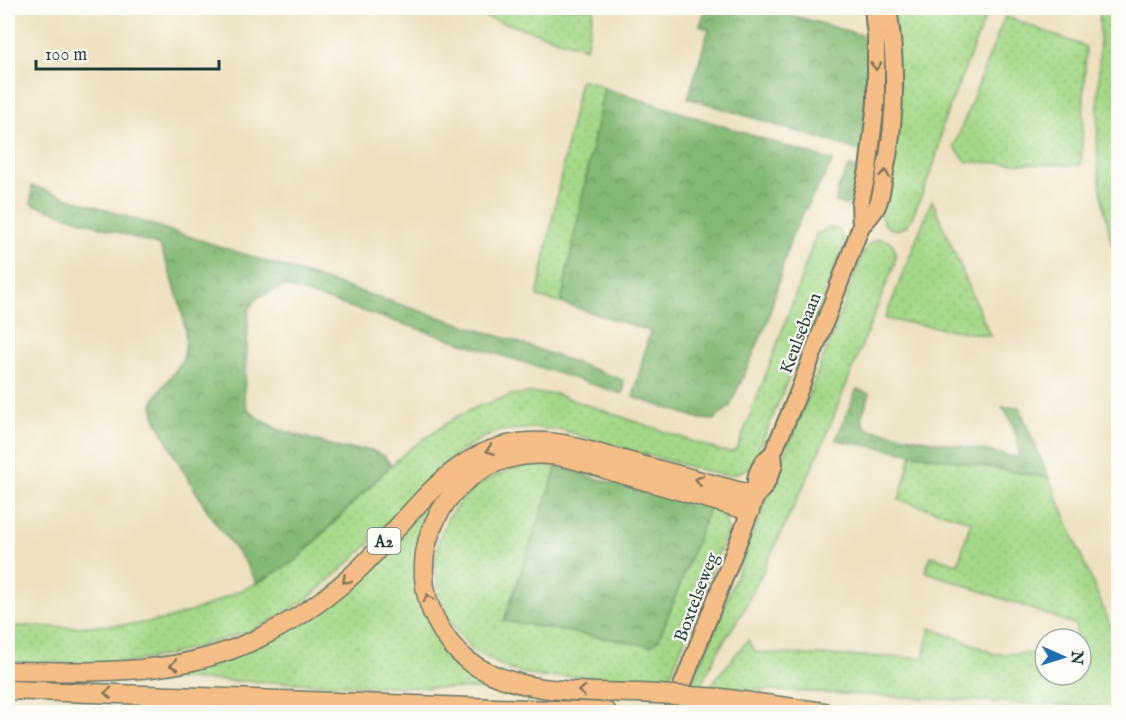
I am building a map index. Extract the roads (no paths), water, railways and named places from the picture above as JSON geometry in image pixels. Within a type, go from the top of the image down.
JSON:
[{"type":"highway","name":"A2","points":[[8,670],[111,672],[148,669],[208,658],[259,638],[301,616],[340,586],[362,566],[422,499],[454,470],[485,452],[513,443],[547,441],[563,444],[753,503]]},
{"type":"highway","name":"A2","points":[[753,503],[551,455],[512,457],[481,470],[460,485],[440,511],[434,522],[424,563],[429,603],[443,633],[454,647],[467,660],[499,678],[537,688],[721,698],[824,712]]},
{"type":"highway","points":[[8,690],[607,712]]},
{"type":"main road","name":"Keulsebaan","points":[[861,226],[860,204],[868,170],[876,103],[873,8]]},
{"type":"main road","name":"Keulsebaan","points":[[773,453],[861,226],[876,208],[880,194],[890,144],[894,86],[888,8]]},
{"type":"main road","name":"Boxtelseweg","points":[[672,712],[753,503],[765,486],[774,465],[773,453]]}]
